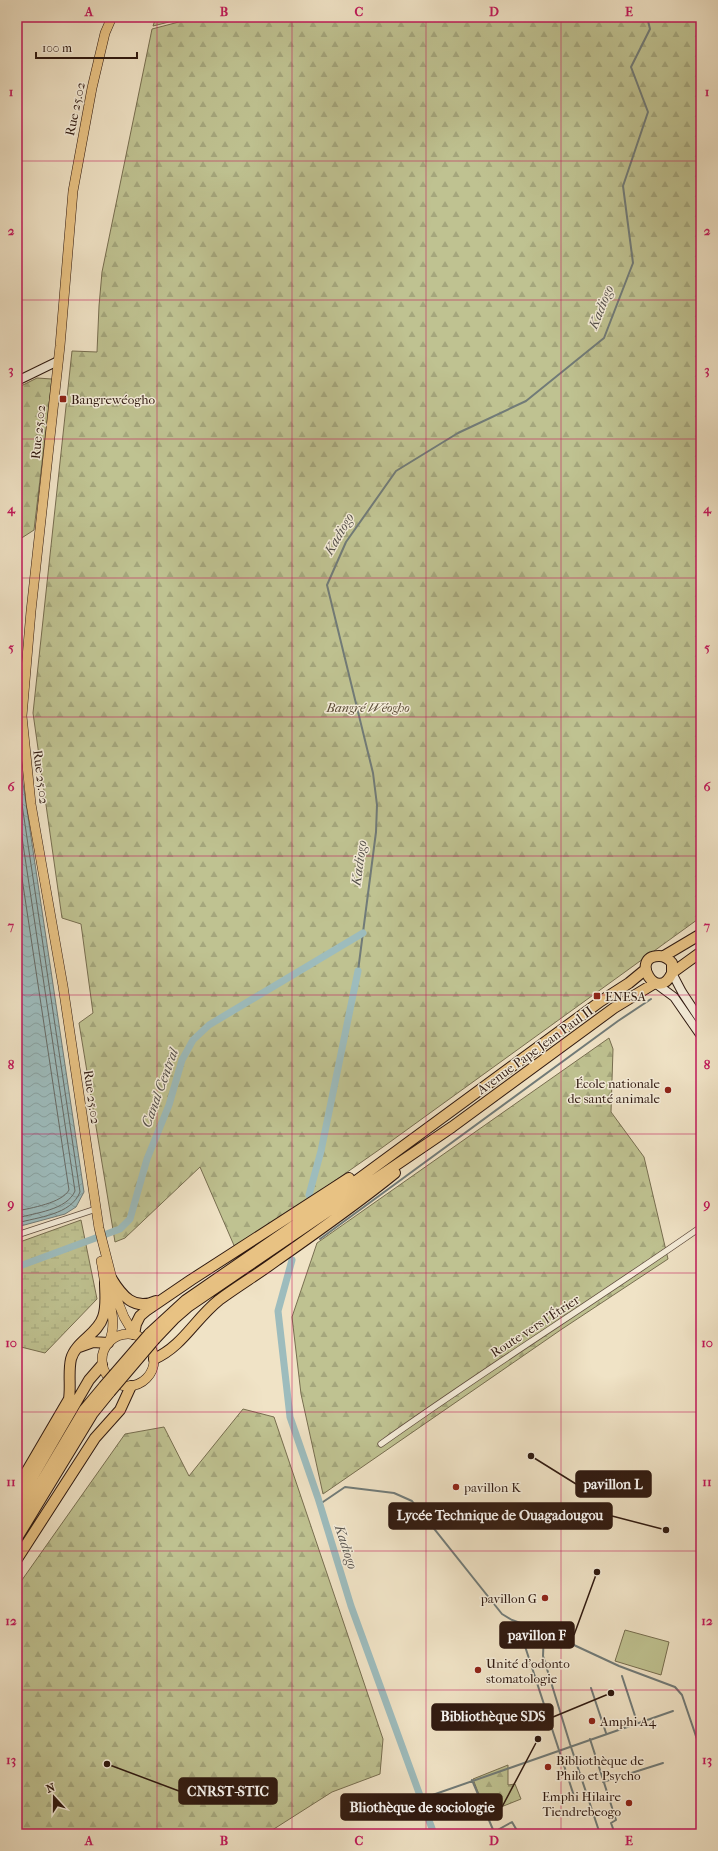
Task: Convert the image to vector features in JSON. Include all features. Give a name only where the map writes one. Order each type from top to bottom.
[{"type":"highway","name":"Avenue Pape Jean Paul II","points":[[446,1114],[601,1001],[629,983],[646,969],[646,965],[652,958],[656,956],[664,956],[701,934]]},
{"type":"highway","name":"Avenue Pape Jean Paul II","points":[[452,1127],[614,1008],[655,983],[668,980],[672,974],[701,952]]},
{"type":"highway","points":[[664,956],[672,963],[672,974]]},
{"type":"highway","points":[[646,969],[648,977],[655,983]]},
{"type":"highway","points":[[134,1334],[136,1324],[140,1316],[170,1294],[446,1114]]},
{"type":"highway","points":[[17,1523],[84,1410],[107,1389],[152,1336],[186,1300],[315,1210],[446,1114]]},
{"type":"highway","points":[[152,1336],[189,1306],[452,1127]]},
{"type":"highway","points":[[154,1359],[166,1354],[177,1346],[202,1316],[219,1300],[316,1233],[392,1176],[452,1127]]},
{"type":"highway","points":[[108,1280],[128,1300],[139,1304],[148,1304],[170,1294]]},
{"type":"highway","points":[[17,1488],[69,1399],[71,1358],[77,1347],[98,1327],[103,1318],[108,1280]]},
{"type":"highway","points":[[77,1347],[93,1342],[108,1343]]},
{"type":"highway","points":[[17,1504],[89,1380],[102,1365]]},
{"type":"highway","points":[[17,1559],[95,1438],[120,1410],[131,1386]]},
{"type":"highway","points":[[17,1538],[107,1389]]},
{"type":"main road","name":"Rue 25.02","points":[[108,1343],[113,1332],[113,1315],[64,993],[31,804],[20,703],[58,361],[74,186],[87,111],[107,22],[112,17]]},
{"type":"main road","name":"Rue 25.02","points":[[108,1280],[124,1317],[134,1334]]},
{"type":"main road","points":[[125,1334],[134,1334],[146,1341],[150,1346],[154,1359],[154,1367],[145,1380],[131,1386],[123,1386],[110,1379],[102,1365],[102,1357],[108,1343],[117,1336],[125,1334]]},
{"type":"street","points":[[17,381],[58,361]]},
{"type":"street","points":[[672,974],[701,1022]]},
{"type":"street","points":[[655,983],[674,997],[701,1036]]},
{"type":"street","points":[[17,1234],[96,1209]]},
{"type":"street","name":"Route vers l'Étrier","points":[[381,1444],[515,1351],[616,1286],[701,1227]]},
{"type":"green space","points":[[156,17],[189,17],[153,26]]},
{"type":"green space","name":"Bangré Wéogho","points":[[198,17],[701,17],[701,917],[383,1147],[236,1250],[200,1167],[125,1238],[115,1242],[79,1023],[93,1013],[81,924],[62,918],[33,713],[72,351],[97,352],[102,272],[152,29]]},
{"type":"green space","points":[[37,378],[52,379],[34,530],[17,541],[17,388]]},
{"type":"green space","points":[[609,1038],[613,1049],[611,1112],[644,1157],[668,1259],[562,1329],[323,1494],[301,1394],[292,1317],[317,1243]]},
{"type":"green space","points":[[81,1220],[97,1299],[45,1353],[17,1346],[17,1243]]},
{"type":"green space","points":[[243,1409],[274,1417],[383,1739],[380,1774],[332,1792],[266,1834],[17,1834],[17,1587],[125,1434],[164,1427],[189,1476]]},
{"type":"green space","points":[[625,1630],[669,1642],[661,1675],[615,1661]]},
{"type":"green space","points":[[508,1765],[508,1785],[515,1784],[521,1799],[486,1813],[473,1779]]},
{"type":"water","points":[[17,743],[84,1192],[76,1207],[65,1214],[17,1227]]},
{"type":"waterway","name":"Kadiogo","points":[[358,971],[376,832],[377,805],[373,773],[327,585],[346,542],[396,471],[458,433],[526,401],[604,338],[633,263],[623,186],[648,112],[631,67],[650,29],[647,17]]},
{"type":"waterway","name":"Canal Central","points":[[17,1267],[120,1229],[130,1219],[147,1159],[169,1105],[182,1060],[193,1040],[209,1025],[363,933]]},
{"type":"waterway","name":"Kadiogo","points":[[309,1195],[321,1151],[358,971]]},
{"type":"waterway","points":[[320,1239],[618,1021],[651,999]]},
{"type":"waterway","name":"Kadiogo","points":[[292,1260],[278,1311],[290,1417],[318,1498],[351,1606],[434,1834]]},
{"type":"waterway","points":[[48,1519],[100,1439]]},
{"type":"waterway","points":[[320,1504],[345,1487],[394,1493],[412,1501],[502,1614],[512,1620],[548,1633],[619,1666],[675,1687],[682,1695],[701,1751]]},
{"type":"waterway","points":[[520,1631],[574,1796]]},
{"type":"waterway","points":[[544,1631],[543,1656],[600,1834]]},
{"type":"waterway","points":[[622,1676],[637,1722]]},
{"type":"waterway","points":[[591,1688],[606,1733]]},
{"type":"waterway","points":[[421,1799],[673,1711]]},
{"type":"waterway","points":[[590,1739],[616,1820],[611,1823],[615,1834]]},
{"type":"waterway","points":[[603,1782],[663,1763]]},
{"type":"waterway","points":[[472,1780],[494,1832],[512,1822],[519,1834]]},
{"type":"place","name":"Bangrewéogho","points":[[63,399]]},
{"type":"place","name":"ENESA","points":[[597,996]]},
{"type":"place","name":"École nationale de santé animale","points":[[668,1090]]},
{"type":"place","name":"pavillon L","points":[[531,1456]]},
{"type":"place","name":"pavillon K","points":[[456,1487]]},
{"type":"place","name":"Lycée Technique de Ouagadougou","points":[[666,1530]]},
{"type":"place","name":"pavillon F","points":[[597,1572]]},
{"type":"place","name":"pavillon G","points":[[545,1598]]},
{"type":"place","name":"Unité d'odonto stomatologie","points":[[478,1670]]},
{"type":"place","name":"Bibliothèque SDS","points":[[611,1693]]},
{"type":"place","name":"Amphi A4","points":[[592,1721]]},
{"type":"place","name":"Bliothèque de sociologie","points":[[538,1739]]},
{"type":"place","name":"CNRST-STIC","points":[[107,1764]]},
{"type":"place","name":"Bibliothèque de Philo et Psycho","points":[[548,1767]]},
{"type":"place","name":"Emphi Hilaire Tiendrebeogo","points":[[629,1803]]}]
